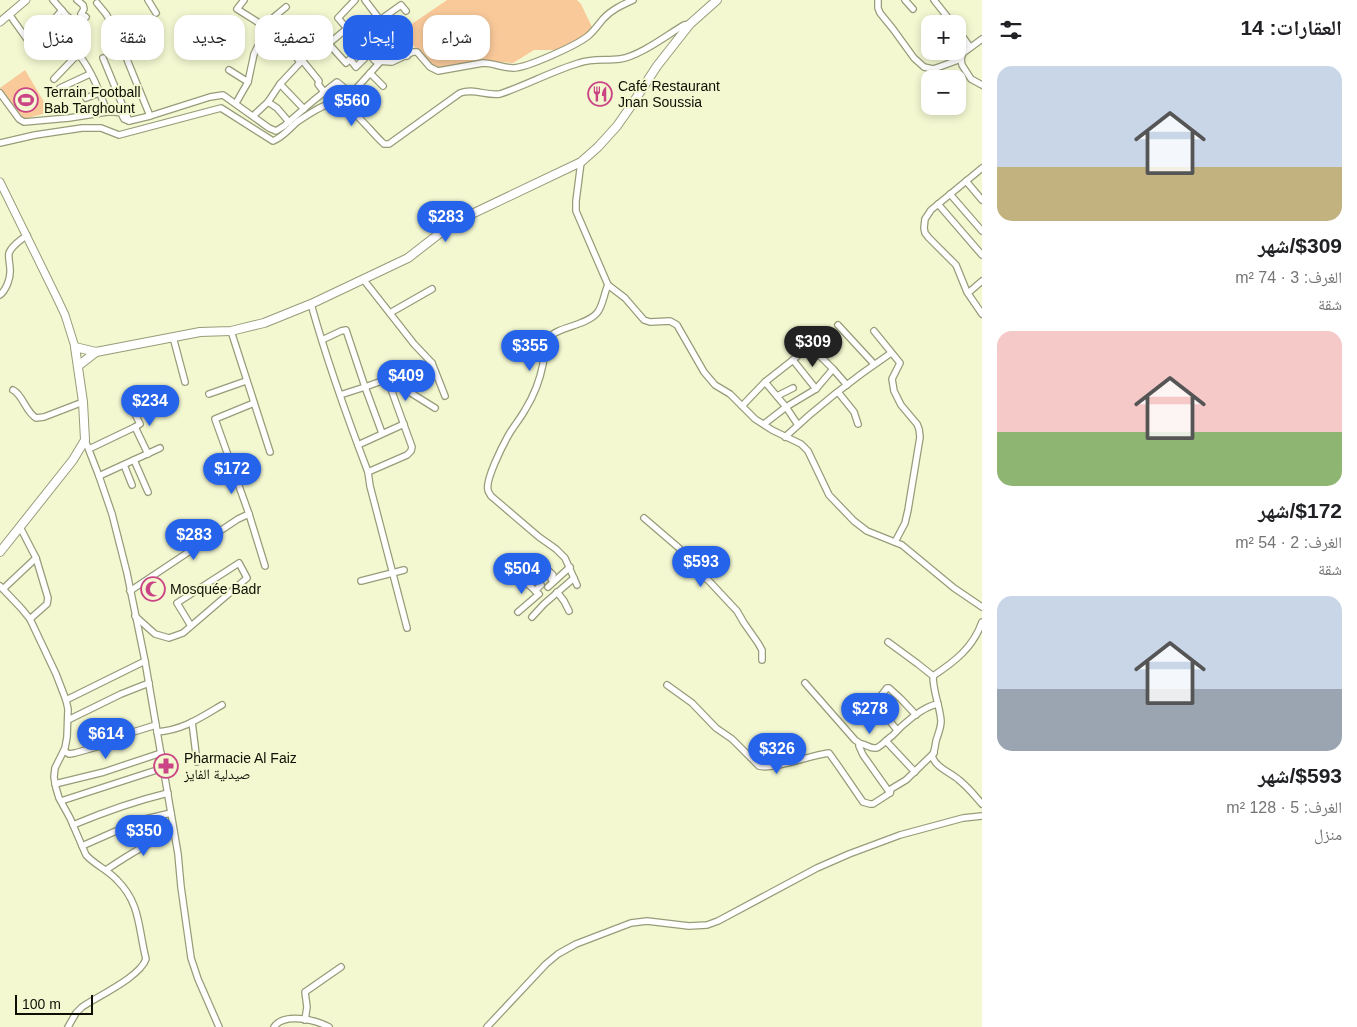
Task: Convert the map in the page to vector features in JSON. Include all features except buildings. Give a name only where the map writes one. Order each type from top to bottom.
[{"type":"main road","points":[[0,552],[73,460],[85,440],[83,402],[75,347],[96,352],[200,332],[231,332],[264,323],[311,304],[412,255],[453,223],[582,162],[617,126],[657,66],[690,24],[717,0]]},
{"type":"main road","points":[[78,366],[96,352]]},
{"type":"street","points":[[0,22],[26,0]]},
{"type":"street","points":[[53,0],[66,15]]},
{"type":"street","points":[[77,0],[83,5],[84,8],[81,14],[83,15]]},
{"type":"street","points":[[148,0],[156,13]]},
{"type":"street","points":[[244,0],[237,9],[255,20]]},
{"type":"street","points":[[343,24],[338,17],[355,0]]},
{"type":"street","points":[[395,0],[406,11]]},
{"type":"street","points":[[413,52],[417,52],[430,67],[438,71],[488,63],[511,68],[520,67],[556,53],[585,38],[594,31],[604,18],[623,4],[633,0]]},
{"type":"street","points":[[878,0],[880,13],[914,58],[924,67],[938,68],[959,60]]},
{"type":"street","points":[[905,0],[913,9]]},
{"type":"street","points":[[934,0],[946,15]]},
{"type":"street","points":[[368,1],[377,15]]},
{"type":"street","points":[[98,3],[120,38],[150,116]]},
{"type":"street","points":[[387,15],[400,6]]},
{"type":"street","points":[[276,15],[286,7]]},
{"type":"street","points":[[58,15],[62,10]]},
{"type":"street","points":[[9,14],[24,34]]},
{"type":"street","points":[[0,143],[35,135],[82,128],[101,128],[119,135],[220,108],[273,141],[281,138],[296,123],[307,116],[335,103],[346,107],[384,144],[389,144],[460,93],[475,90],[500,94],[588,60],[621,59],[643,50],[684,25],[690,24]]},
{"type":"street","points":[[333,39],[343,31]]},
{"type":"street","points":[[966,50],[982,39]]},
{"type":"street","points":[[966,41],[970,47]]},
{"type":"street","points":[[333,49],[343,60]]},
{"type":"street","points":[[236,104],[248,82],[255,52]]},
{"type":"street","points":[[54,79],[72,60]]},
{"type":"street","points":[[82,60],[99,93],[106,112]]},
{"type":"street","points":[[103,60],[129,121]]},
{"type":"street","points":[[351,60],[356,67],[362,60]]},
{"type":"street","points":[[374,60],[392,62],[397,60]]},
{"type":"street","points":[[962,60],[962,65],[971,79],[982,85]]},
{"type":"street","points":[[253,116],[268,102],[280,84],[301,61],[319,82],[318,84],[324,92]]},
{"type":"street","points":[[0,94],[19,119],[24,122],[106,112],[121,114],[124,120],[129,121],[216,95],[225,95],[274,131],[289,122],[338,82],[347,90],[353,92],[381,61]]},
{"type":"street","points":[[229,70],[248,82]]},
{"type":"street","points":[[370,73],[383,86]]},
{"type":"street","points":[[60,88],[90,74]]},
{"type":"street","points":[[280,84],[304,109]]},
{"type":"street","points":[[86,98],[99,93]]},
{"type":"street","points":[[268,102],[277,108],[289,122]]},
{"type":"street","points":[[582,162],[576,196],[576,211],[608,285],[625,298],[644,320],[650,322],[670,321],[677,325],[710,380],[721,390],[730,394],[755,419],[801,444],[808,451],[829,495],[854,521],[867,531],[895,542],[915,554],[954,588],[982,607]]},
{"type":"street","points":[[982,168],[926,215],[924,224],[924,231],[929,238],[956,265],[968,293],[982,314]]},
{"type":"street","points":[[966,181],[982,200]]},
{"type":"street","points":[[0,182],[65,315],[75,347]]},
{"type":"street","points":[[950,194],[982,231]]},
{"type":"street","points":[[938,204],[982,255]]},
{"type":"street","points":[[0,296],[5,291],[10,272],[9,254],[14,245],[27,235]]},
{"type":"street","points":[[363,279],[432,364],[445,396]]},
{"type":"street","points":[[968,293],[982,281]]},
{"type":"street","points":[[577,585],[565,558],[491,496],[487,485],[503,445],[532,397],[550,337],[595,315],[608,285]]},
{"type":"street","points":[[390,313],[432,289]]},
{"type":"street","points":[[311,304],[340,395],[368,472],[407,628]]},
{"type":"street","points":[[838,325],[874,364]]},
{"type":"street","points":[[322,340],[346,330],[382,433]]},
{"type":"street","points":[[874,331],[900,363],[892,379],[894,391],[918,426],[920,437],[905,523],[895,542]]},
{"type":"street","points":[[231,332],[270,452]]},
{"type":"street","points":[[173,336],[185,382]]},
{"type":"street","points":[[742,406],[765,382],[794,360],[809,345],[847,385]]},
{"type":"street","points":[[786,437],[838,392],[891,352]]},
{"type":"street","points":[[794,360],[816,389]]},
{"type":"street","points":[[340,395],[432,364]]},
{"type":"street","points":[[764,424],[786,407],[816,389],[833,369]]},
{"type":"street","points":[[387,378],[435,408]]},
{"type":"street","points":[[368,472],[407,455],[412,447],[387,378]]},
{"type":"street","points":[[209,394],[246,381]]},
{"type":"street","points":[[765,382],[798,425]]},
{"type":"street","points":[[777,396],[793,388]]},
{"type":"street","points":[[13,390],[17,392],[28,412],[36,418],[44,417],[83,402]]},
{"type":"street","points":[[838,392],[854,412],[858,424]]},
{"type":"street","points":[[254,403],[215,418],[249,514],[264,566]]},
{"type":"street","points":[[89,449],[140,424],[135,414],[149,407]]},
{"type":"street","points":[[358,445],[404,424]]},
{"type":"street","points":[[135,427],[148,454]]},
{"type":"street","points":[[85,440],[99,476],[118,538],[136,616],[178,854],[191,958],[219,1027]]},
{"type":"street","points":[[99,476],[160,448]]},
{"type":"street","points":[[134,460],[148,492]]},
{"type":"street","points":[[124,465],[132,485]]},
{"type":"street","points":[[130,591],[238,519],[249,514]]},
{"type":"street","points":[[644,518],[679,548],[687,563],[709,581],[737,611],[762,650],[762,660]]},
{"type":"street","points":[[20,527],[36,558],[48,601],[30,619]]},
{"type":"street","points":[[36,558],[2,588],[30,619],[66,700],[68,709],[67,737],[64,751],[55,768],[54,777],[57,793],[88,857],[106,870],[122,885],[130,896],[135,906],[146,960],[126,980],[82,1007],[68,1027]]},
{"type":"street","points":[[538,560],[553,575],[551,579],[553,581]]},
{"type":"street","points":[[136,616],[155,634],[170,638],[183,633],[247,578],[239,563],[177,604],[191,626]]},
{"type":"street","points":[[548,587],[570,567]]},
{"type":"street","points":[[361,581],[404,570]]},
{"type":"street","points":[[532,617],[574,578]]},
{"type":"street","points":[[518,612],[539,594],[522,579]]},
{"type":"street","points":[[535,591],[541,585]]},
{"type":"street","points":[[557,592],[564,601],[568,611]]},
{"type":"street","points":[[933,676],[946,668],[967,650],[982,622]]},
{"type":"street","points":[[888,642],[933,676],[934,692],[941,725],[935,752],[932,756],[935,763],[959,780],[982,804]]},
{"type":"street","points":[[66,700],[145,661]]},
{"type":"street","points":[[68,720],[121,694],[149,683]]},
{"type":"street","points":[[805,683],[855,740],[871,748],[876,748],[886,741],[928,706],[938,704]]},
{"type":"street","points":[[667,685],[692,704],[716,728],[732,739],[759,766],[776,765],[828,753],[840,766],[863,802],[872,804],[890,792],[891,789],[899,786],[935,752]]},
{"type":"street","points":[[897,730],[876,704],[887,688],[916,715]]},
{"type":"street","points":[[64,751],[69,754],[75,753],[100,746],[130,733],[157,729],[171,731],[192,722],[222,705]]},
{"type":"street","points":[[192,722],[197,762]]},
{"type":"street","points":[[886,741],[915,772]]},
{"type":"street","points":[[861,744],[859,746],[863,755],[890,792]]},
{"type":"street","points":[[55,784],[104,772],[161,753]]},
{"type":"street","points":[[61,801],[163,768]]},
{"type":"street","points":[[73,825],[120,806],[168,793]]},
{"type":"street","points":[[82,846],[141,820],[171,813]]},
{"type":"street","points":[[487,1027],[546,964],[558,954],[576,944],[631,923],[647,921],[689,926],[707,925],[848,854],[900,835],[963,818],[982,816]]},
{"type":"street","points":[[106,870],[143,846],[174,832]]},
{"type":"street","points":[[305,1020],[307,1007],[305,992],[341,967]]},
{"type":"street","points":[[274,1027],[282,1020],[305,1020],[329,1027]]},
{"type":"shaded area","points":[[447,0],[577,0],[581,4],[592,27],[590,29],[591,32],[560,50],[534,50],[513,63],[489,61],[434,68],[428,60],[490,60],[490,15],[425,15]]},
{"type":"shaded area","points":[[423,16],[423,54],[413,45],[413,23]]},
{"type":"shaded area","name":"Terrain Football Bab Targhount","points":[[25,70],[50,112],[24,119],[0,88]]},
{"type":"place","name":"Café Restaurant Jnan Soussia","points":[[600,94]]},
{"type":"place","name":"Terrain Football Bab Targhount","points":[[26,100]]},
{"type":"place","name":"Mosquée Badr","points":[[153,589]]},
{"type":"place","name":"Pharmacie Al Faiz صيدلية الفايز","points":[[166,766]]}]
